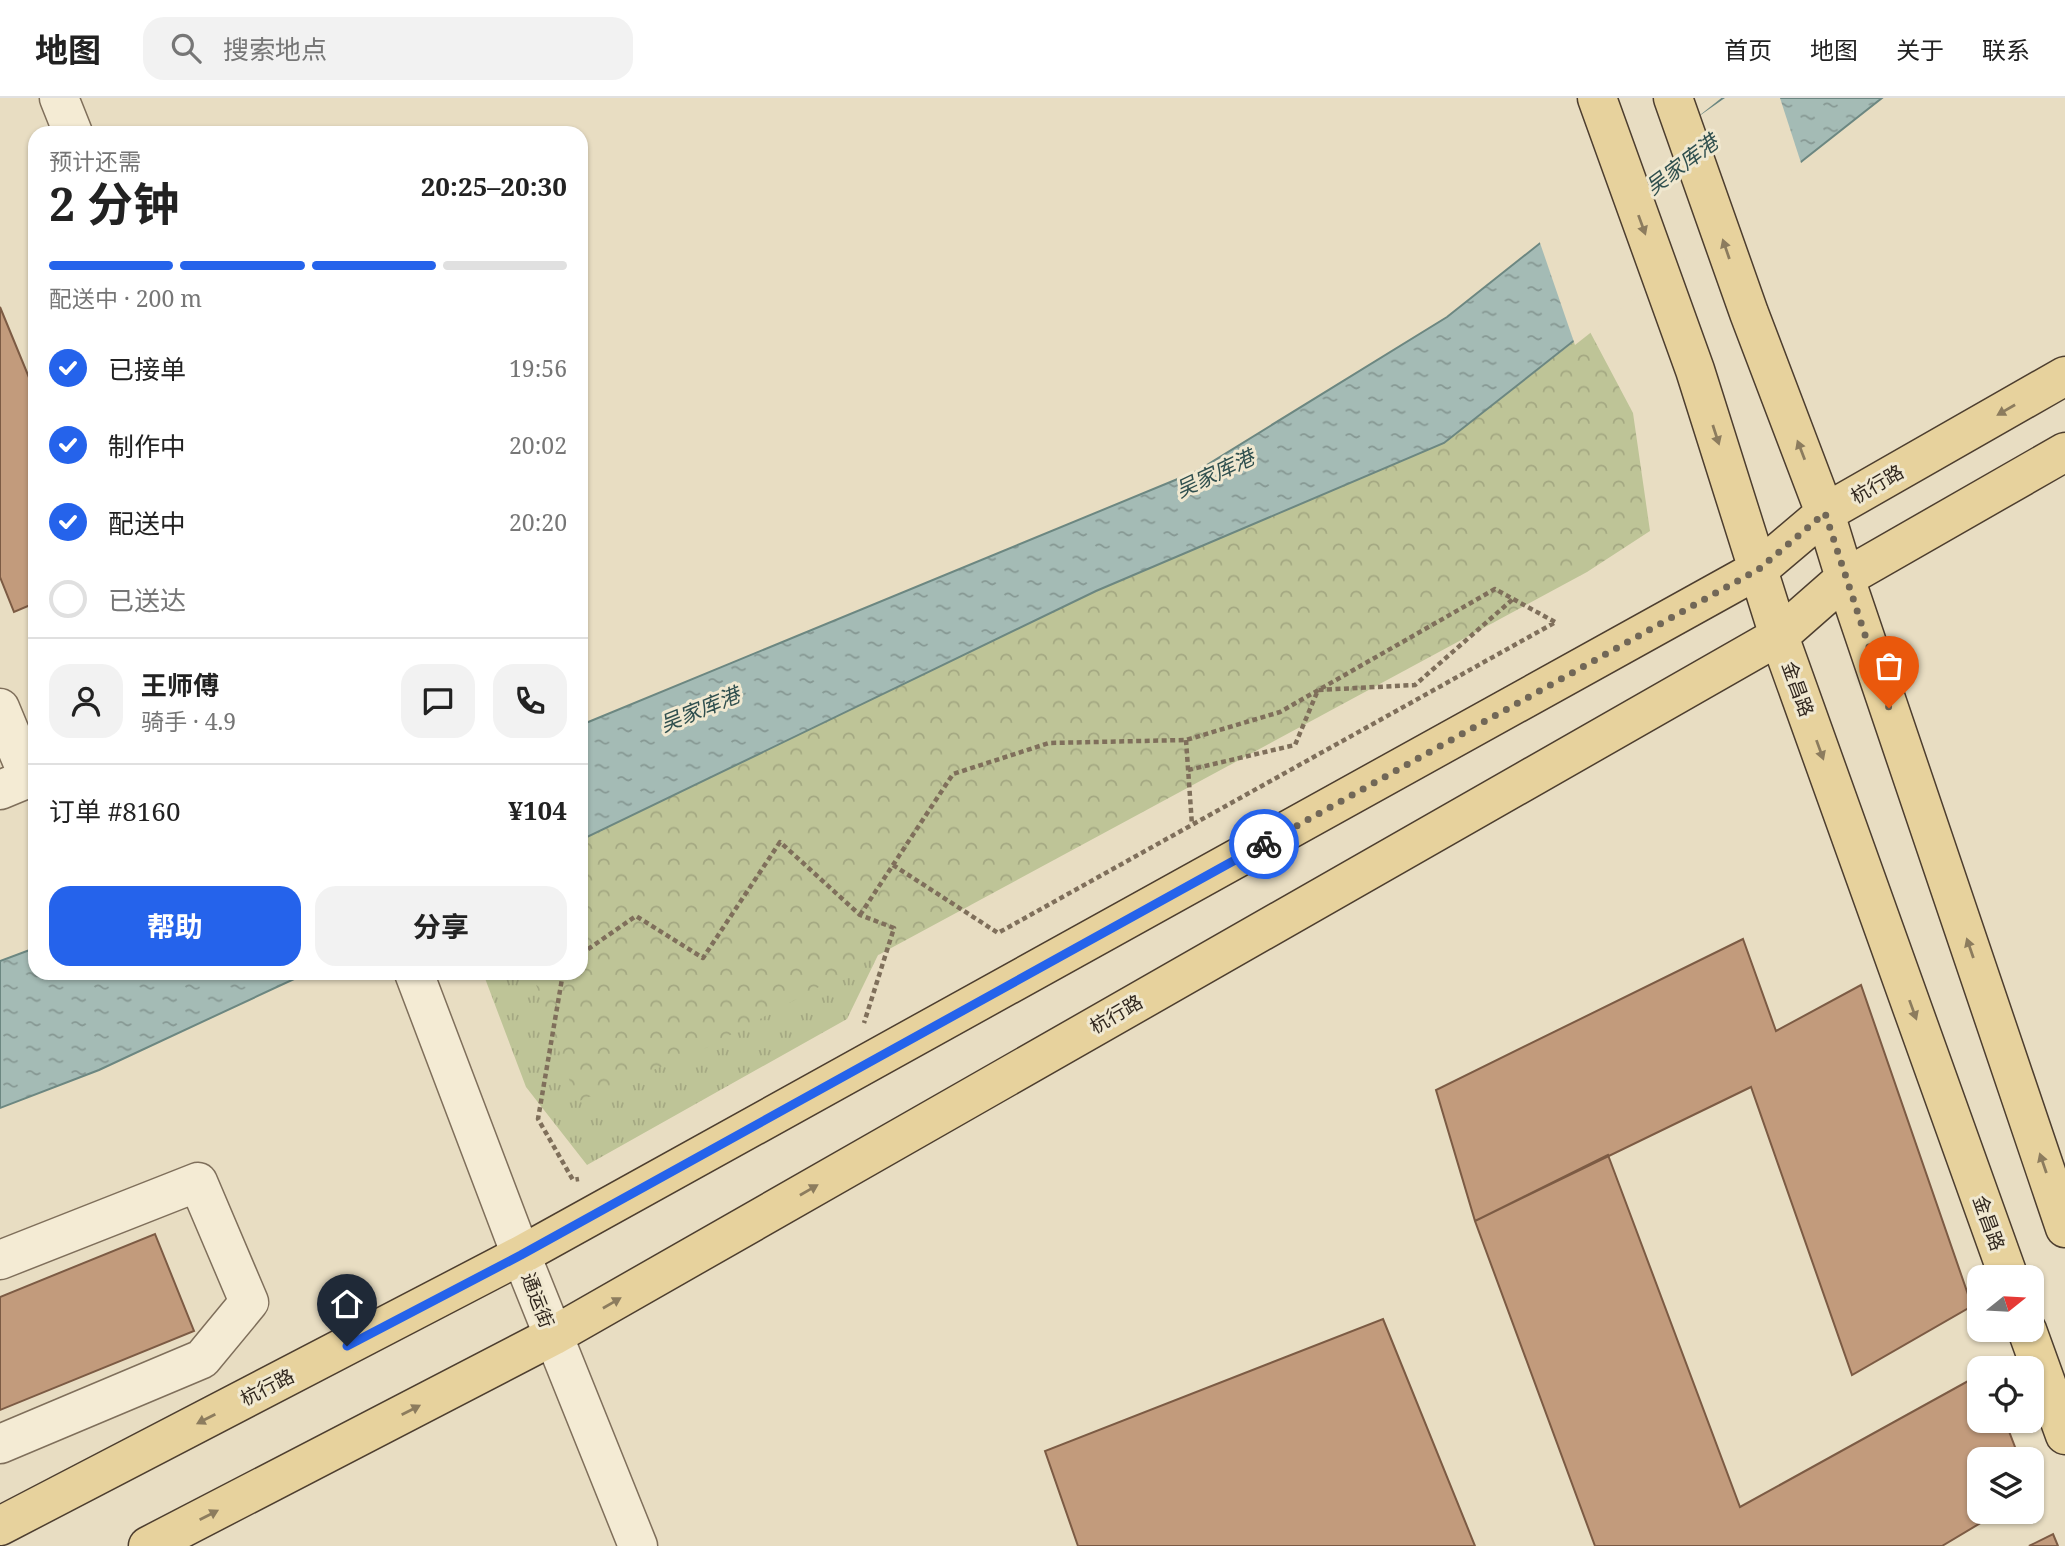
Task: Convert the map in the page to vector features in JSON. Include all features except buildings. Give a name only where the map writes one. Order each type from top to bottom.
[{"type":"main road","name":"金昌路","points":[[1597,98],[1695,370],[1779,636],[2003,1265]]},
{"type":"main road","points":[[1675,103],[1749,313],[1825,513],[2065,1228]]},
{"type":"main road","name":"杭行路","points":[[0,1526],[521,1255],[1759,569],[1825,513],[2065,376]]},
{"type":"main road","name":"杭行路","points":[[148,1546],[553,1336],[1779,636],[1845,578],[2065,452]]},
{"type":"main road","points":[[2031,1342],[2065,1435]]},
{"type":"street","points":[[59,98],[70,126]]},
{"type":"street","points":[[0,708],[28,776]]},
{"type":"street","points":[[0,790],[28,778]]},
{"type":"street","name":"通运街","points":[[417,980],[521,1255],[638,1546]]},
{"type":"street","points":[[0,1260],[198,1182],[249,1302],[202,1359],[0,1444]]},
{"type":"path","points":[[860,915],[893,864],[953,774],[1049,743],[1186,740],[1280,712],[1495,589],[1555,622],[998,933],[893,864]]},
{"type":"path","points":[[1318,690],[1415,685],[1513,599]]},
{"type":"path","points":[[1188,770],[1295,746],[1318,690]]},
{"type":"path","points":[[1186,740],[1192,825]]},
{"type":"path","points":[[588,949],[636,916],[704,958],[780,842],[860,915],[894,928],[863,1027]]},
{"type":"path","points":[[561,980],[538,1119],[573,1180],[585,1178]]},
{"type":"green space","points":[[1589,330],[1633,413],[1650,531],[1587,572],[708,1047],[577,1102],[534,980],[588,980],[588,837],[1096,591],[1444,443]]},
{"type":"green space","points":[[878,955],[847,1019],[587,1165],[526,1087],[486,980],[588,980],[588,973]]},
{"type":"water","name":"吴家库港","points":[[1723,98],[1882,98],[1444,443],[1096,591],[588,837],[588,722],[1197,471],[1447,317]]},
{"type":"water","points":[[28,951],[28,980],[292,980],[99,1070],[0,1108],[0,961]]},
{"type":"pier","points":[[1725,98],[1780,98],[1802,166],[1575,345],[1539,240],[1659,144]]},
{"type":"way so far","points":[[1264,844],[1759,569],[1825,513],[1889,708]]},
{"type":"route","points":[[347,1346],[521,1255],[1264,844]]}]
